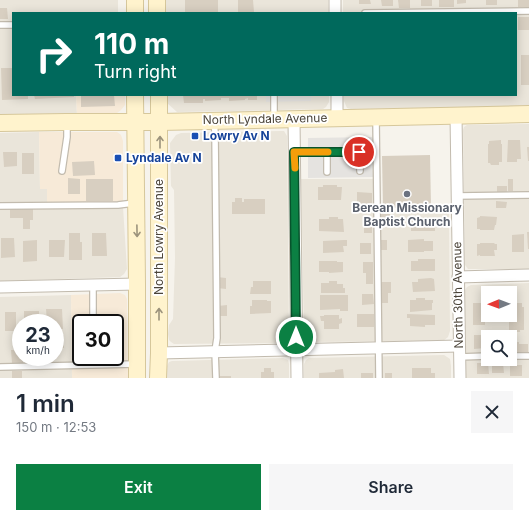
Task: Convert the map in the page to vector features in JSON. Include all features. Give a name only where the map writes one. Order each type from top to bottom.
[{"type":"main road","points":[[135,0],[135,12]]},
{"type":"main road","points":[[157,0],[157,12]]},
{"type":"main road","name":"North Lowry Avenue","points":[[135,96],[138,371]]},
{"type":"main road","name":"North Lowry Avenue","points":[[158,378],[159,96]]},
{"type":"main road","name":"North Lyndale Avenue","points":[[0,123],[160,122],[529,114]]},
{"type":"street","points":[[335,0],[335,12]]},
{"type":"street","points":[[337,96],[337,117]]},
{"type":"street","name":"North 30th Avenue","points":[[456,116],[460,378]]},
{"type":"street","points":[[294,119],[296,378]]},
{"type":"street","points":[[458,277],[529,275]]},
{"type":"street","points":[[0,287],[138,284]]},
{"type":"street","points":[[159,353],[378,348],[459,352]]},
{"type":"lane","points":[[446,12],[529,11]]},
{"type":"lane","points":[[0,26],[12,25]]},
{"type":"lane","points":[[274,96],[274,119]]},
{"type":"lane","points":[[376,117],[379,378]]},
{"type":"lane","points":[[214,120],[217,330],[215,351],[216,378]]},
{"type":"lane","points":[[62,171],[67,137],[66,122]]},
{"type":"lane","points":[[294,152],[359,152],[360,171]]},
{"type":"lane","points":[[327,152],[327,172]]},
{"type":"lane","points":[[457,196],[529,195]]},
{"type":"lane","points":[[0,206],[118,205],[136,203]]},
{"type":"lane","points":[[93,285],[93,314]]},
{"type":"lane","points":[[459,352],[481,355]]},
{"type":"lane","points":[[517,356],[529,356]]},
{"type":"lane","points":[[0,367],[138,371]]},
{"type":"shaded area","points":[[0,0],[118,0],[118,12],[12,12],[12,96],[76,96],[77,115],[0,117]]},
{"type":"shaded area","points":[[165,0],[328,0],[328,12],[166,12]]},
{"type":"shaded area","points":[[343,0],[529,0],[529,108],[347,108],[344,101],[344,96],[517,96],[517,12],[343,12]]},
{"type":"shaded area","points":[[76,96],[125,96],[125,105],[117,113],[77,115]]},
{"type":"shaded area","points":[[167,96],[329,96],[329,102],[323,109],[177,112],[167,103]]},
{"type":"shaded area","points":[[266,96],[311,96],[311,101],[266,102]]},
{"type":"shaded area","points":[[529,124],[529,269],[468,269],[465,265],[464,127],[467,125]]},
{"type":"shaded area","points":[[284,131],[287,136],[289,336],[283,343],[174,344],[169,340],[168,334],[169,325],[173,319],[175,258],[174,190],[171,186],[170,143],[176,135],[181,133]]},
{"type":"shaded area","points":[[39,132],[40,189],[47,189],[123,207],[127,269],[120,277],[0,281],[0,133]]},
{"type":"shaded area","points":[[39,132],[117,132],[121,135],[123,141],[123,207],[47,209],[47,189],[40,189]]},
{"type":"shaded area","points":[[372,137],[373,177],[308,178],[308,138]]},
{"type":"shaded area","points":[[301,179],[379,179],[380,211],[449,211],[450,331],[448,337],[443,341],[309,342],[305,340]]},
{"type":"shaded area","points":[[529,283],[529,378],[466,378],[465,290],[471,285]]},
{"type":"shaded area","points":[[120,293],[125,295],[127,299],[128,378],[72,378],[71,295]]},
{"type":"shaded area","points":[[71,295],[72,378],[0,378],[0,297]]},
{"type":"shaded area","points":[[444,355],[450,359],[451,378],[304,378],[304,364],[309,358]]},
{"type":"shaded area","points":[[283,358],[288,360],[289,378],[165,378],[166,368],[169,362],[172,361]]},
{"type":"building","points":[[185,0],[218,0],[218,12],[185,12]]},
{"type":"building","points":[[238,0],[253,0],[254,12],[238,12]]},
{"type":"building","points":[[359,0],[370,0],[371,4],[359,4]]},
{"type":"building","points":[[381,0],[393,0],[393,6],[382,6]]},
{"type":"building","points":[[398,0],[410,0],[410,8],[399,8]]},
{"type":"building","points":[[421,0],[432,0],[432,6],[421,6]]},
{"type":"building","points":[[439,0],[454,0],[454,7],[439,7]]},
{"type":"building","points":[[457,0],[466,0],[466,3],[457,4]]},
{"type":"building","points":[[486,0],[497,0],[497,5],[486,5]]},
{"type":"building","points":[[518,0],[529,0],[529,7],[518,7]]},
{"type":"building","points":[[0,8],[7,8],[8,19],[0,19]]},
{"type":"building","points":[[518,17],[529,17],[529,30],[518,30]]},
{"type":"building","points":[[521,55],[529,55],[529,85],[521,85]]},
{"type":"building","points":[[1,68],[12,68],[12,96],[28,96],[28,99],[2,100]]},
{"type":"building","points":[[34,96],[74,96],[74,97],[35,99]]},
{"type":"building","points":[[81,96],[114,96],[115,106],[81,107]]},
{"type":"building","points":[[183,96],[257,96],[257,100],[248,100],[248,98],[245,100],[229,101],[229,98],[221,98],[221,100],[205,101],[205,99],[203,99],[203,103],[184,103]]},
{"type":"building","points":[[501,140],[502,162],[499,162],[499,165],[491,165],[488,163],[489,141]]},
{"type":"building","points":[[508,140],[520,140],[521,159],[517,159],[517,162],[507,162]]},
{"type":"building","points":[[527,147],[529,147],[529,161],[528,161]]},
{"type":"building","points":[[3,152],[17,152],[17,166],[4,167]]},
{"type":"building","points":[[22,153],[34,153],[34,174],[22,174]]},
{"type":"building","name":"Berean Missionary Baptist Church","points":[[430,155],[431,207],[383,208],[382,156]]},
{"type":"building","points":[[94,161],[95,175],[73,176],[72,162]]},
{"type":"building","points":[[68,178],[80,179],[80,194],[68,194]]},
{"type":"building","points":[[86,179],[113,179],[113,201],[86,201]]},
{"type":"building","points":[[508,179],[513,179],[513,191],[508,191]]},
{"type":"building","points":[[323,185],[337,185],[337,187],[342,187],[341,200],[318,200],[318,187],[323,187]]},
{"type":"building","points":[[497,186],[507,186],[507,193],[497,194]]},
{"type":"building","points":[[357,192],[372,193],[372,204],[357,204]]},
{"type":"building","points":[[235,198],[242,198],[242,202],[244,202],[244,199],[265,199],[265,214],[232,214],[232,202],[235,202]]},
{"type":"building","points":[[496,201],[507,202],[506,208],[496,208]]},
{"type":"building","points":[[10,209],[33,209],[33,220],[30,220],[30,229],[23,229],[23,218],[10,218]]},
{"type":"building","points":[[379,214],[390,214],[391,225],[380,225]]},
{"type":"building","points":[[480,216],[497,217],[494,230],[477,229],[477,218]]},
{"type":"building","points":[[329,217],[338,217],[338,219],[343,219],[344,232],[319,231],[319,219],[329,219]]},
{"type":"building","points":[[435,217],[435,231],[411,231],[411,218]]},
{"type":"building","points":[[364,222],[371,222],[372,233],[364,233]]},
{"type":"building","points":[[527,232],[529,232],[529,249],[528,249]]},
{"type":"building","points":[[69,233],[80,233],[80,242],[82,242],[82,260],[69,260]]},
{"type":"building","points":[[92,233],[106,233],[107,256],[92,256]]},
{"type":"building","points":[[524,234],[524,252],[512,252],[512,235]]},
{"type":"building","points":[[1,238],[14,238],[15,257],[1,258]]},
{"type":"building","points":[[424,239],[424,241],[433,241],[433,251],[408,252],[408,240]]},
{"type":"building","points":[[37,240],[37,261],[23,262],[23,241]]},
{"type":"building","points":[[49,240],[65,240],[64,257],[49,257]]},
{"type":"building","points":[[347,240],[347,246],[343,246],[344,252],[323,253],[323,241]]},
{"type":"building","points":[[380,240],[387,240],[387,250],[380,250]]},
{"type":"building","points":[[360,243],[371,243],[371,254],[360,254]]},
{"type":"building","points":[[477,244],[497,244],[497,250],[494,250],[495,256],[477,256]]},
{"type":"building","points":[[418,259],[435,259],[435,271],[411,271],[411,261],[418,261]]},
{"type":"building","points":[[319,261],[343,262],[343,272],[319,272]]},
{"type":"building","points":[[363,262],[373,262],[373,273],[363,273]]},
{"type":"building","points":[[366,273],[373,273],[373,284],[366,284]]},
{"type":"building","points":[[217,277],[226,278],[226,289],[217,288]]},
{"type":"building","points":[[418,279],[434,279],[435,291],[413,292],[412,282],[418,282]]},
{"type":"building","points":[[253,281],[271,281],[271,294],[250,294],[251,287],[253,287]]},
{"type":"building","points":[[329,281],[337,281],[337,284],[343,284],[345,293],[321,293],[321,283],[329,283]]},
{"type":"building","points":[[381,282],[391,282],[391,293],[388,293],[388,303],[381,303]]},
{"type":"building","points":[[362,294],[373,294],[374,304],[362,305]]},
{"type":"building","points":[[320,295],[348,295],[348,311],[340,311],[340,309],[320,310]]},
{"type":"building","points":[[416,298],[433,300],[432,310],[410,312],[410,300],[416,300]]},
{"type":"building","points":[[252,300],[271,301],[271,313],[250,314]]},
{"type":"building","points":[[473,303],[481,303],[481,322],[485,322],[485,325],[473,325]]},
{"type":"building","points":[[517,303],[522,303],[522,307],[524,307],[524,330],[517,332],[517,330],[509,330],[509,322],[517,322]]},
{"type":"building","points":[[227,305],[227,316],[218,316],[218,306]]},
{"type":"building","points":[[46,309],[62,309],[62,314],[46,314]]},
{"type":"building","points":[[24,311],[39,311],[39,314],[24,314]]},
{"type":"building","points":[[5,312],[16,312],[16,314],[12,314],[12,331],[5,331]]},
{"type":"building","points":[[357,314],[374,314],[374,327],[357,327]]},
{"type":"building","points":[[407,314],[435,315],[435,325],[425,325],[425,327],[410,326],[410,318],[407,318]]},
{"type":"building","points":[[339,315],[339,319],[342,318],[342,323],[339,324],[339,329],[324,329],[324,321],[321,321],[320,316]]},
{"type":"building","points":[[474,335],[481,335],[481,348],[474,349]]},
{"type":"building","points":[[517,342],[519,342],[519,344],[528,344],[528,354],[517,354]]},
{"type":"building","points":[[477,363],[481,363],[481,366],[488,366],[489,374],[477,374]]},
{"type":"building","points":[[522,365],[522,376],[510,376],[510,366]]},
{"type":"building","points":[[492,366],[503,366],[504,373],[492,373]]},
{"type":"building","points":[[264,368],[271,368],[271,372],[274,372],[274,378],[261,378],[261,372],[264,372]]},
{"type":"building","points":[[412,368],[431,368],[431,373],[435,373],[435,378],[412,378]]},
{"type":"building","points":[[343,369],[344,378],[319,378],[319,373],[335,372],[335,370]]},
{"type":"building","points":[[12,371],[22,371],[22,378],[12,378]]},
{"type":"building","points":[[361,373],[373,373],[373,378],[361,378]]},
{"type":"building","points":[[385,373],[392,373],[392,378],[385,378]]},
{"type":"building","points":[[219,376],[231,376],[231,378],[220,378]]},
{"type":"slow traffic","points":[[295,168],[294,152],[328,152]]},
{"type":"place","name":"Lowry Av N","points":[[195,136]]},
{"type":"place","name":"Lyndale Av N","points":[[118,158]]},
{"type":"place","name":"Berean Missionary Baptist Church","points":[[407,194]]},
{"type":"route","points":[[296,337],[294,152],[359,152]]}]
